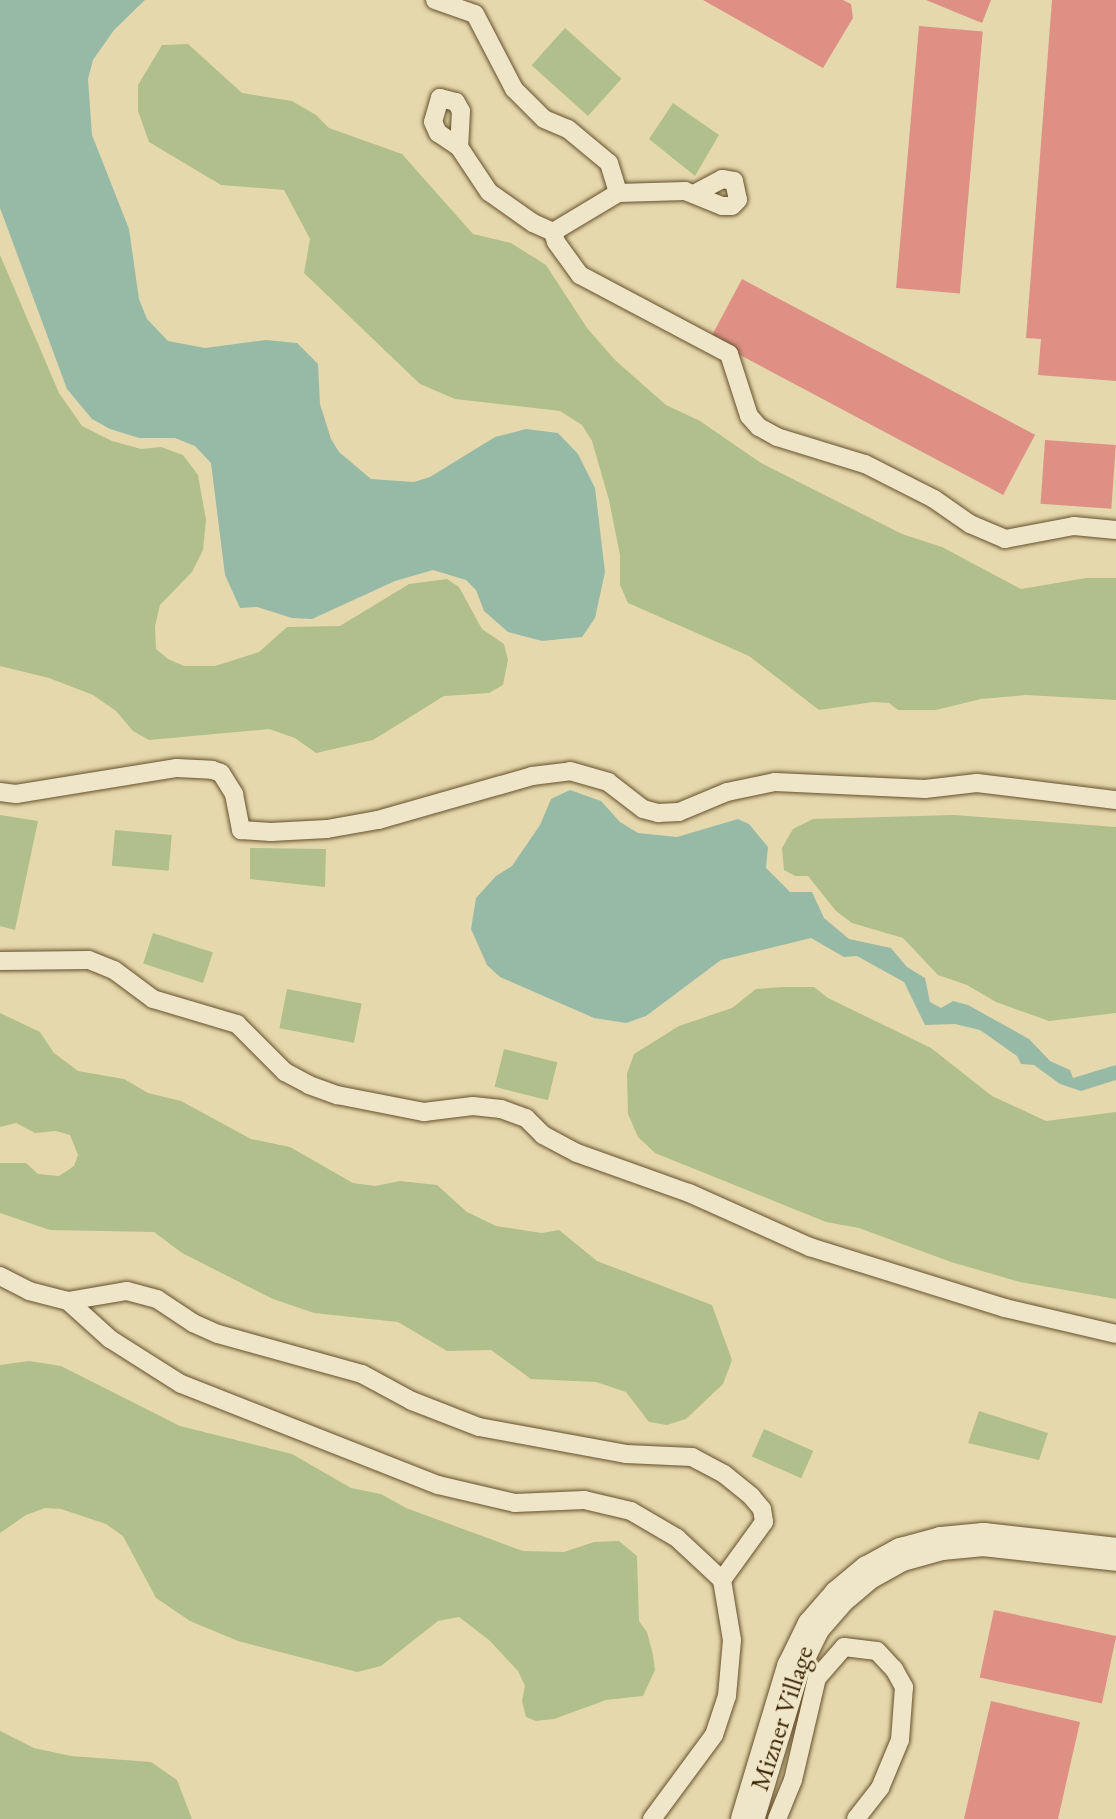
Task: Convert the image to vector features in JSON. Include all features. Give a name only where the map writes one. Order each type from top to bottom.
[{"type":"street","name":"Mizner Village","points":[[747,1819],[793,1667],[808,1636],[839,1596],[868,1572],[902,1554],[940,1543],[983,1539],[1116,1554]]},
{"type":"lane","points":[[435,0],[475,14],[514,89],[544,119],[568,129],[609,163],[618,193]]},
{"type":"lane","points":[[459,147],[489,192],[533,223],[553,232],[580,275],[729,354],[749,416],[759,427],[777,436],[865,464],[934,499],[970,524],[1005,538],[1074,526],[1116,530]]},
{"type":"lane","points":[[553,232],[618,193],[639,190],[694,194]]},
{"type":"lane","points":[[0,792],[16,794],[177,768],[212,770],[221,773],[234,794],[241,830],[271,832],[356,825],[532,776],[570,771],[608,782],[643,809],[658,813],[679,812],[734,789],[775,782],[925,789],[977,783],[1116,800]]},
{"type":"lane","points":[[0,961],[89,960],[114,970],[153,999],[237,1024],[261,1044],[285,1072],[309,1085],[337,1095],[424,1112],[473,1106],[501,1109],[526,1118],[543,1135],[577,1154],[689,1192],[810,1246],[1005,1308],[1116,1334]]},
{"type":"lane","points":[[0,1276],[29,1291],[68,1301],[127,1291],[158,1299],[193,1323],[218,1334],[362,1374],[412,1401],[479,1427],[626,1454],[692,1457],[724,1474],[762,1509],[764,1522],[722,1580]]},
{"type":"lane","points":[[68,1301],[110,1339],[181,1384],[438,1485],[515,1503],[584,1500],[631,1511],[677,1538],[722,1580],[732,1640],[727,1696],[714,1735],[652,1819]]},
{"type":"lane","points":[[777,1819],[793,1780],[817,1678],[844,1647],[877,1652],[894,1669],[904,1687],[900,1740],[879,1788],[856,1819]]},
{"type":"shaded area","points":[[0,0],[145,0],[114,30],[93,60],[88,79],[92,135],[129,229],[139,299],[147,319],[168,341],[205,348],[266,340],[297,343],[318,364],[320,404],[331,439],[339,452],[371,479],[414,482],[430,477],[495,437],[526,429],[558,433],[578,454],[595,488],[605,572],[595,618],[582,637],[542,641],[508,632],[484,611],[476,590],[466,580],[433,570],[395,581],[312,619],[292,618],[257,607],[240,608],[225,575],[211,463],[195,446],[175,438],[139,438],[110,429],[92,419],[67,389],[0,208]]},
{"type":"shaded area","points":[[565,28],[621,79],[588,116],[532,65]]},
{"type":"shaded area","points":[[188,44],[242,93],[292,101],[316,115],[329,128],[402,154],[473,234],[511,243],[546,265],[587,328],[615,360],[666,405],[700,421],[761,463],[902,534],[942,547],[1021,589],[1086,578],[1116,578],[1116,700],[1026,695],[981,699],[936,710],[898,710],[889,703],[873,702],[819,710],[749,656],[628,603],[620,585],[620,555],[609,500],[592,441],[582,425],[560,411],[455,399],[420,384],[304,273],[310,239],[284,190],[221,185],[149,142],[138,111],[138,85],[162,45]]},
{"type":"shaded area","points":[[673,103],[719,135],[695,176],[649,139]]},
{"type":"shaded area","points":[[0,255],[59,393],[82,426],[112,441],[141,449],[161,447],[183,455],[198,475],[206,520],[203,550],[192,572],[160,605],[155,626],[156,649],[168,659],[184,666],[215,666],[259,652],[287,627],[340,626],[409,584],[447,579],[459,587],[482,629],[504,644],[508,660],[503,685],[489,693],[444,696],[373,740],[316,753],[295,738],[269,729],[149,740],[133,731],[116,711],[93,695],[49,678],[0,666]]},
{"type":"shaded area","points":[[570,790],[601,801],[620,822],[638,833],[677,837],[738,819],[749,824],[768,847],[766,868],[790,892],[812,892],[824,918],[849,939],[891,948],[907,967],[925,978],[930,1002],[941,1008],[953,1001],[968,1005],[1029,1039],[1050,1061],[1070,1070],[1073,1078],[1116,1065],[1116,1080],[1081,1091],[1060,1084],[1034,1065],[1021,1064],[1017,1056],[980,1030],[955,1024],[925,1025],[904,982],[857,956],[844,957],[811,938],[721,960],[646,1016],[626,1023],[594,1018],[500,977],[487,965],[471,929],[476,898],[496,876],[512,866],[540,825],[551,799]]},
{"type":"shaded area","points":[[0,815],[38,821],[15,930],[0,926]]},
{"type":"shaded area","points":[[954,815],[1116,827],[1116,1013],[1049,1021],[996,1002],[967,985],[938,975],[903,938],[852,923],[836,911],[808,876],[795,876],[784,870],[782,848],[793,829],[813,819]]},
{"type":"shaded area","points":[[115,830],[172,835],[169,871],[112,866]]},
{"type":"shaded area","points":[[250,848],[326,849],[325,887],[250,879]]},
{"type":"shaded area","points":[[153,933],[213,952],[203,983],[143,963]]},
{"type":"shaded area","points":[[814,987],[828,998],[931,1048],[992,1096],[1046,1121],[1116,1112],[1116,1299],[1020,1282],[951,1262],[859,1228],[826,1222],[655,1153],[638,1137],[628,1114],[627,1074],[634,1054],[679,1026],[732,1008],[756,989]]},
{"type":"shaded area","points":[[287,989],[362,1004],[354,1043],[279,1028]]},
{"type":"shaded area","points":[[0,1013],[40,1032],[54,1053],[78,1071],[124,1079],[148,1093],[181,1101],[251,1139],[290,1147],[353,1183],[375,1186],[400,1181],[437,1185],[467,1212],[496,1226],[542,1233],[559,1230],[597,1261],[712,1305],[732,1360],[723,1384],[686,1419],[667,1425],[649,1422],[626,1392],[596,1382],[531,1379],[491,1350],[447,1351],[398,1322],[314,1313],[273,1299],[182,1253],[154,1232],[50,1230],[0,1213],[0,1163],[26,1163],[38,1174],[59,1176],[74,1166],[78,1155],[70,1135],[56,1131],[35,1133],[16,1123],[0,1127]]},
{"type":"shaded area","points":[[504,1049],[557,1062],[548,1100],[495,1087]]},
{"type":"shaded area","points":[[29,1361],[61,1366],[180,1426],[292,1454],[351,1488],[381,1494],[406,1508],[523,1551],[564,1552],[594,1542],[619,1541],[637,1556],[639,1621],[647,1632],[653,1655],[655,1670],[643,1696],[606,1700],[554,1719],[536,1721],[526,1717],[522,1701],[525,1686],[518,1671],[489,1640],[459,1617],[438,1621],[381,1666],[357,1672],[238,1641],[190,1621],[156,1598],[123,1536],[106,1524],[61,1509],[45,1508],[26,1515],[0,1533],[0,1365]]},
{"type":"shaded area","points":[[979,1411],[1048,1433],[1039,1460],[968,1443]]},
{"type":"shaded area","points":[[764,1429],[813,1451],[801,1478],[752,1456]]},
{"type":"shaded area","points":[[0,1731],[34,1748],[71,1756],[151,1762],[177,1780],[192,1819],[0,1819]]},
{"type":"building","points":[[703,0],[843,0],[851,4],[853,18],[823,68]]},
{"type":"building","points":[[926,0],[991,0],[982,23]]},
{"type":"building","points":[[1052,0],[1116,0],[1116,381],[1038,375],[1041,339],[1026,338]]},
{"type":"building","points":[[919,26],[983,32],[960,294],[896,288]]},
{"type":"building","points":[[742,279],[1035,435],[1003,495],[710,339]]},
{"type":"building","points":[[1045,440],[1116,445],[1111,509],[1041,504]]},
{"type":"building","points":[[994,1610],[1116,1636],[1102,1703],[980,1677]]},
{"type":"building","points":[[991,1701],[1080,1722],[1058,1819],[964,1819]]}]
